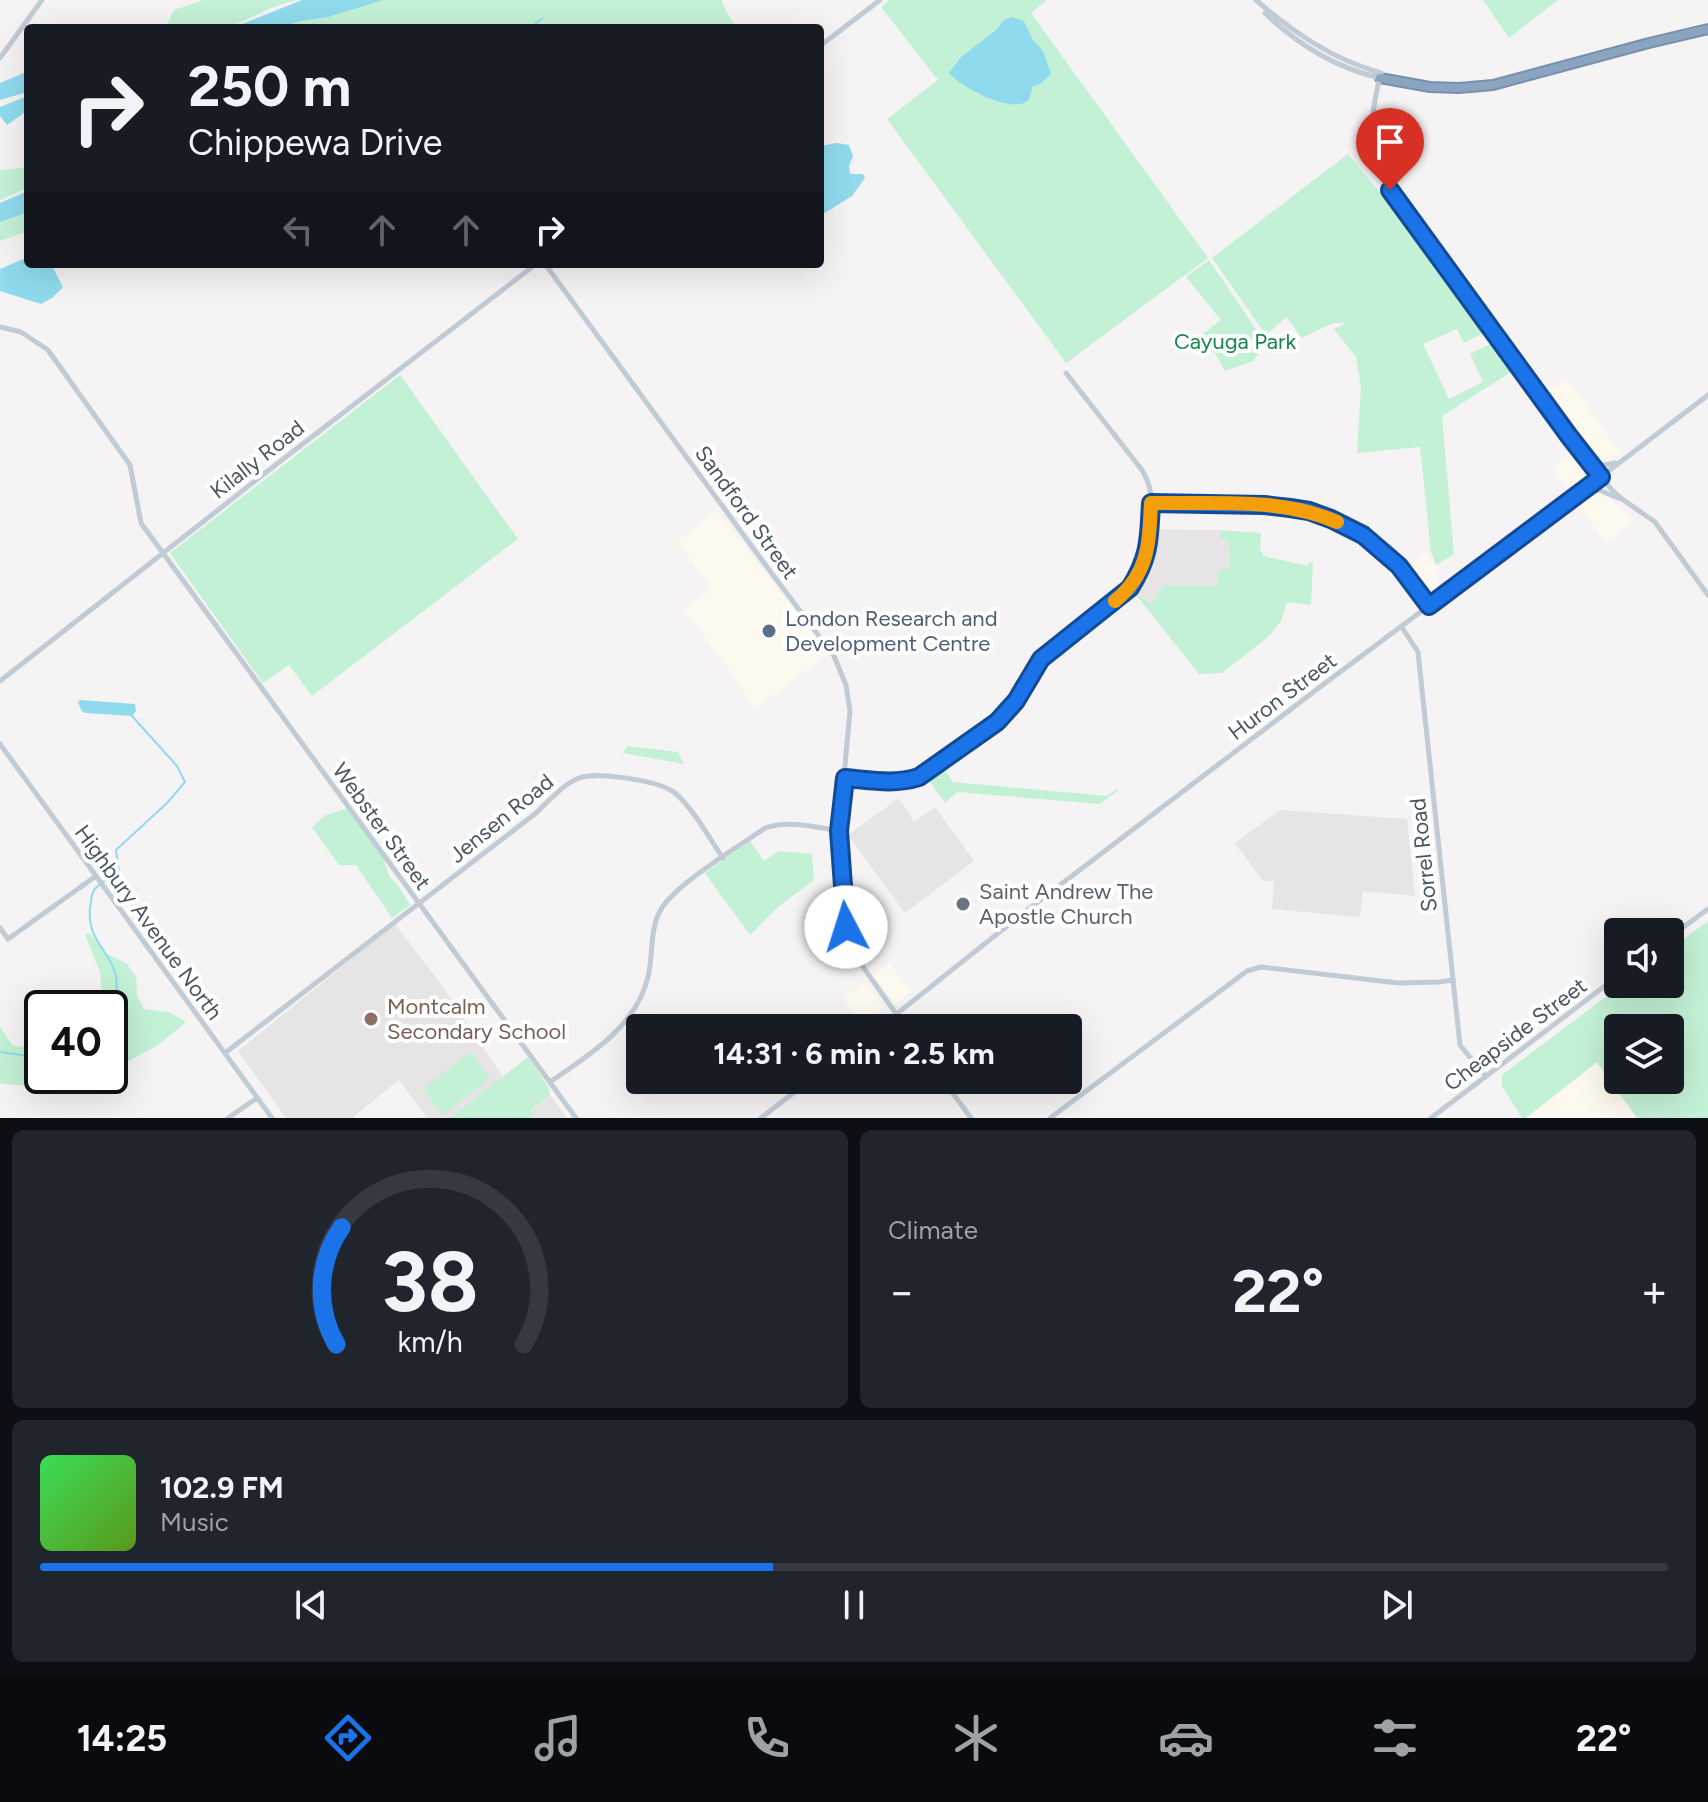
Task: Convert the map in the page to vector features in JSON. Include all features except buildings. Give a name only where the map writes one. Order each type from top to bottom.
[{"type":"highway","points":[[1381,76],[1446,83],[1527,76],[1708,29]]},
{"type":"street","points":[[25,24],[42,0]]},
{"type":"street","points":[[824,43],[880,0]]},
{"type":"street","points":[[1255,0],[1278,20],[1320,48],[1381,76],[1372,110],[1372,135],[1374,154],[1385,180],[1565,431],[1622,499],[1655,522],[1708,595]]},
{"type":"street","points":[[0,58],[24,25]]},
{"type":"street","name":"Kilally Road","points":[[0,681],[531,268]]},
{"type":"street","name":"Sandford Street","points":[[548,268],[834,656],[846,685],[850,711],[839,831],[846,927],[859,961],[895,1014]]},
{"type":"street","name":"Webster Street","points":[[0,327],[34,339],[57,362],[130,465],[141,523],[576,1118]]},
{"type":"street","points":[[845,778],[889,782],[919,777],[997,722],[1016,701],[1041,659],[1130,588],[1139,573],[1149,542],[1150,485],[1142,470],[1066,373]]},
{"type":"street","name":"Huron Street","points":[[897,1014],[1022,914],[1708,395]]},
{"type":"street","points":[[1590,461],[1599,466],[1619,462]]},
{"type":"street","points":[[1577,495],[1599,490],[1622,499]]},
{"type":"street","points":[[1151,503],[1290,508],[1331,519],[1363,535],[1399,566],[1429,606]]},
{"type":"street","name":"Sorrel Road","points":[[1401,626],[1418,652],[1460,1045],[1485,1076]]},
{"type":"street","name":"Highbury Avenue North","points":[[0,744],[272,1118]]},
{"type":"street","name":"Jensen Road","points":[[225,1053],[579,778],[606,776],[666,787],[684,802],[723,858]]},
{"type":"street","points":[[550,1082],[606,1042],[621,1027],[648,981],[660,910],[688,882],[775,824],[839,831]]},
{"type":"street","points":[[0,928],[8,939],[96,876]]},
{"type":"street","points":[[1684,927],[1708,909]]},
{"type":"street","points":[[1050,1118],[1247,971],[1261,967],[1287,969],[1398,983],[1453,980]]},
{"type":"street","name":"Cheapside Street","points":[[1431,1118],[1604,987]]},
{"type":"street","points":[[761,1118],[792,1094]]},
{"type":"street","points":[[953,1094],[971,1118]]},
{"type":"street","points":[[228,1118],[257,1098]]},
{"type":"shaded area","points":[[1567,378],[1620,452],[1607,461],[1598,460],[1546,392]]},
{"type":"shaded area","points":[[1572,451],[1590,476],[1570,491],[1552,467]]},
{"type":"shaded area","points":[[1597,491],[1635,520],[1606,542],[1576,503]]},
{"type":"shaded area","points":[[716,510],[829,653],[756,708],[684,609],[712,588],[677,542]]},
{"type":"shaded area","points":[[1156,529],[1219,530],[1220,539],[1228,540],[1230,569],[1217,587],[1164,585],[1151,605],[1133,591],[1152,555]]},
{"type":"shaded area","points":[[1426,552],[1436,567],[1439,587],[1427,596],[1406,567]]},
{"type":"shaded area","points":[[899,798],[914,822],[935,807],[974,861],[905,913],[848,835]]},
{"type":"shaded area","points":[[1280,810],[1407,819],[1415,896],[1363,891],[1360,917],[1272,909],[1274,881],[1263,881],[1235,843]]},
{"type":"shaded area","name":"Montcalm Secondary School","points":[[395,924],[443,987],[503,1077],[450,1118],[427,1118],[399,1080],[352,1118],[286,1118],[238,1051]]},
{"type":"shaded area","points":[[890,963],[911,991],[896,1005],[873,976]]},
{"type":"shaded area","points":[[865,982],[884,1008],[877,1014],[854,1014],[843,999]]},
{"type":"shaded area","points":[[1597,1062],[1604,1072],[1604,1094],[1620,1094],[1637,1118],[1526,1118]]},
{"type":"shaded area","points":[[550,1095],[567,1118],[534,1118],[530,1112]]},
{"type":"green space","points":[[203,0],[296,0],[236,24],[167,24],[174,10]]},
{"type":"green space","points":[[377,0],[722,0],[734,24],[285,24]]},
{"type":"green space","points":[[889,0],[1047,0],[1031,13],[1208,258],[1066,363],[887,119],[938,80],[881,7]]},
{"type":"green space","points":[[1483,0],[1558,0],[1509,38]]},
{"type":"green space","points":[[1348,154],[1434,263],[1441,265],[1487,331],[1464,343],[1457,329],[1423,344],[1449,399],[1483,382],[1470,354],[1492,343],[1497,343],[1513,367],[1511,372],[1442,416],[1454,554],[1436,565],[1431,552],[1420,447],[1357,453],[1361,387],[1356,357],[1334,329],[1346,323],[1333,323],[1302,338],[1286,317],[1266,335],[1212,258]]},
{"type":"green space","points":[[24,167],[24,190],[0,200],[0,170]]},
{"type":"green space","points":[[24,212],[24,232],[0,241],[0,221]]},
{"type":"green space","name":"Cayuga Park","points":[[1209,260],[1264,341],[1254,361],[1225,371],[1200,336],[1221,320],[1186,277]]},
{"type":"green space","points":[[400,375],[518,539],[312,696],[289,665],[263,683],[170,553]]},
{"type":"green space","points":[[1219,530],[1261,533],[1260,551],[1263,556],[1308,566],[1309,562],[1313,563],[1311,605],[1287,602],[1281,621],[1268,637],[1222,673],[1199,674],[1133,591],[1151,605],[1164,585],[1217,586],[1218,571],[1230,569],[1228,540],[1220,539]]},
{"type":"green space","points":[[627,746],[678,752],[684,764],[623,753]]},
{"type":"green space","points":[[941,765],[953,782],[1107,796],[1118,788],[1100,804],[957,792],[945,803],[927,778]]},
{"type":"green space","points":[[348,808],[381,850],[389,876],[410,905],[392,918],[356,865],[339,865],[312,827],[326,815]]},
{"type":"green space","points":[[750,841],[764,861],[779,851],[812,854],[814,880],[779,906],[750,935],[705,873]]},
{"type":"green space","points":[[1708,921],[1708,1118],[1637,1118],[1620,1094],[1684,1094],[1684,1014],[1604,1014],[1604,1072],[1597,1062],[1526,1118],[1522,1118],[1502,1086],[1502,1075],[1604,998],[1684,998],[1684,939]]},
{"type":"green space","points":[[89,933],[107,954],[126,963],[136,976],[137,996],[144,1009],[169,1012],[186,1022],[157,1046],[128,1061],[128,990],[102,990],[100,972],[85,935]]},
{"type":"green space","points":[[0,1027],[13,1046],[24,1047],[24,1085],[0,1084]]},
{"type":"green space","points":[[470,1052],[490,1078],[443,1115],[423,1089]]},
{"type":"green space","points":[[528,1057],[549,1088],[550,1095],[530,1111],[534,1118],[450,1118]]},
{"type":"water","points":[[302,0],[383,0],[328,17],[290,24],[242,24]]},
{"type":"water","points":[[1012,17],[1025,23],[1033,40],[1043,51],[1051,74],[1033,86],[1029,99],[1022,104],[988,98],[949,73],[961,57],[1004,20]]},
{"type":"water","points":[[24,73],[24,93],[0,100],[0,83]]},
{"type":"water","points":[[24,98],[24,113],[7,125],[0,116],[0,107]]},
{"type":"water","points":[[824,145],[849,145],[853,156],[850,174],[863,174],[865,178],[852,196],[824,214]]},
{"type":"water","points":[[24,193],[24,213],[0,222],[0,203]]},
{"type":"water","points":[[24,259],[24,268],[53,268],[63,287],[41,304],[0,291],[0,269]]},
{"type":"water","points":[[80,700],[135,704],[136,711],[132,716],[87,713],[82,712]]},
{"type":"waterway","points":[[535,24],[542,19]]},
{"type":"waterway","points":[[117,990],[113,967],[92,929],[92,894],[99,885],[119,872],[116,850],[185,782],[177,766],[132,716]]},
{"type":"waterway","points":[[0,1052],[24,1055]]},
{"type":"slow traffic","points":[[1115,601],[1130,588],[1146,556],[1151,503],[1264,505],[1309,511],[1337,522]]},
{"type":"place","name":"London Research and Development Centre","points":[[769,631]]},
{"type":"place","name":"Saint Andrew The Apostle Church","points":[[963,904]]},
{"type":"place","name":"Montcalm Secondary School","points":[[371,1019]]},
{"type":"route","points":[[846,927],[839,831],[845,778],[889,782],[919,777],[997,722],[1016,701],[1041,659],[1130,588],[1146,556],[1151,503],[1264,505],[1309,511],[1331,519],[1363,535],[1399,566],[1429,606],[1601,477],[1390,190]]}]
